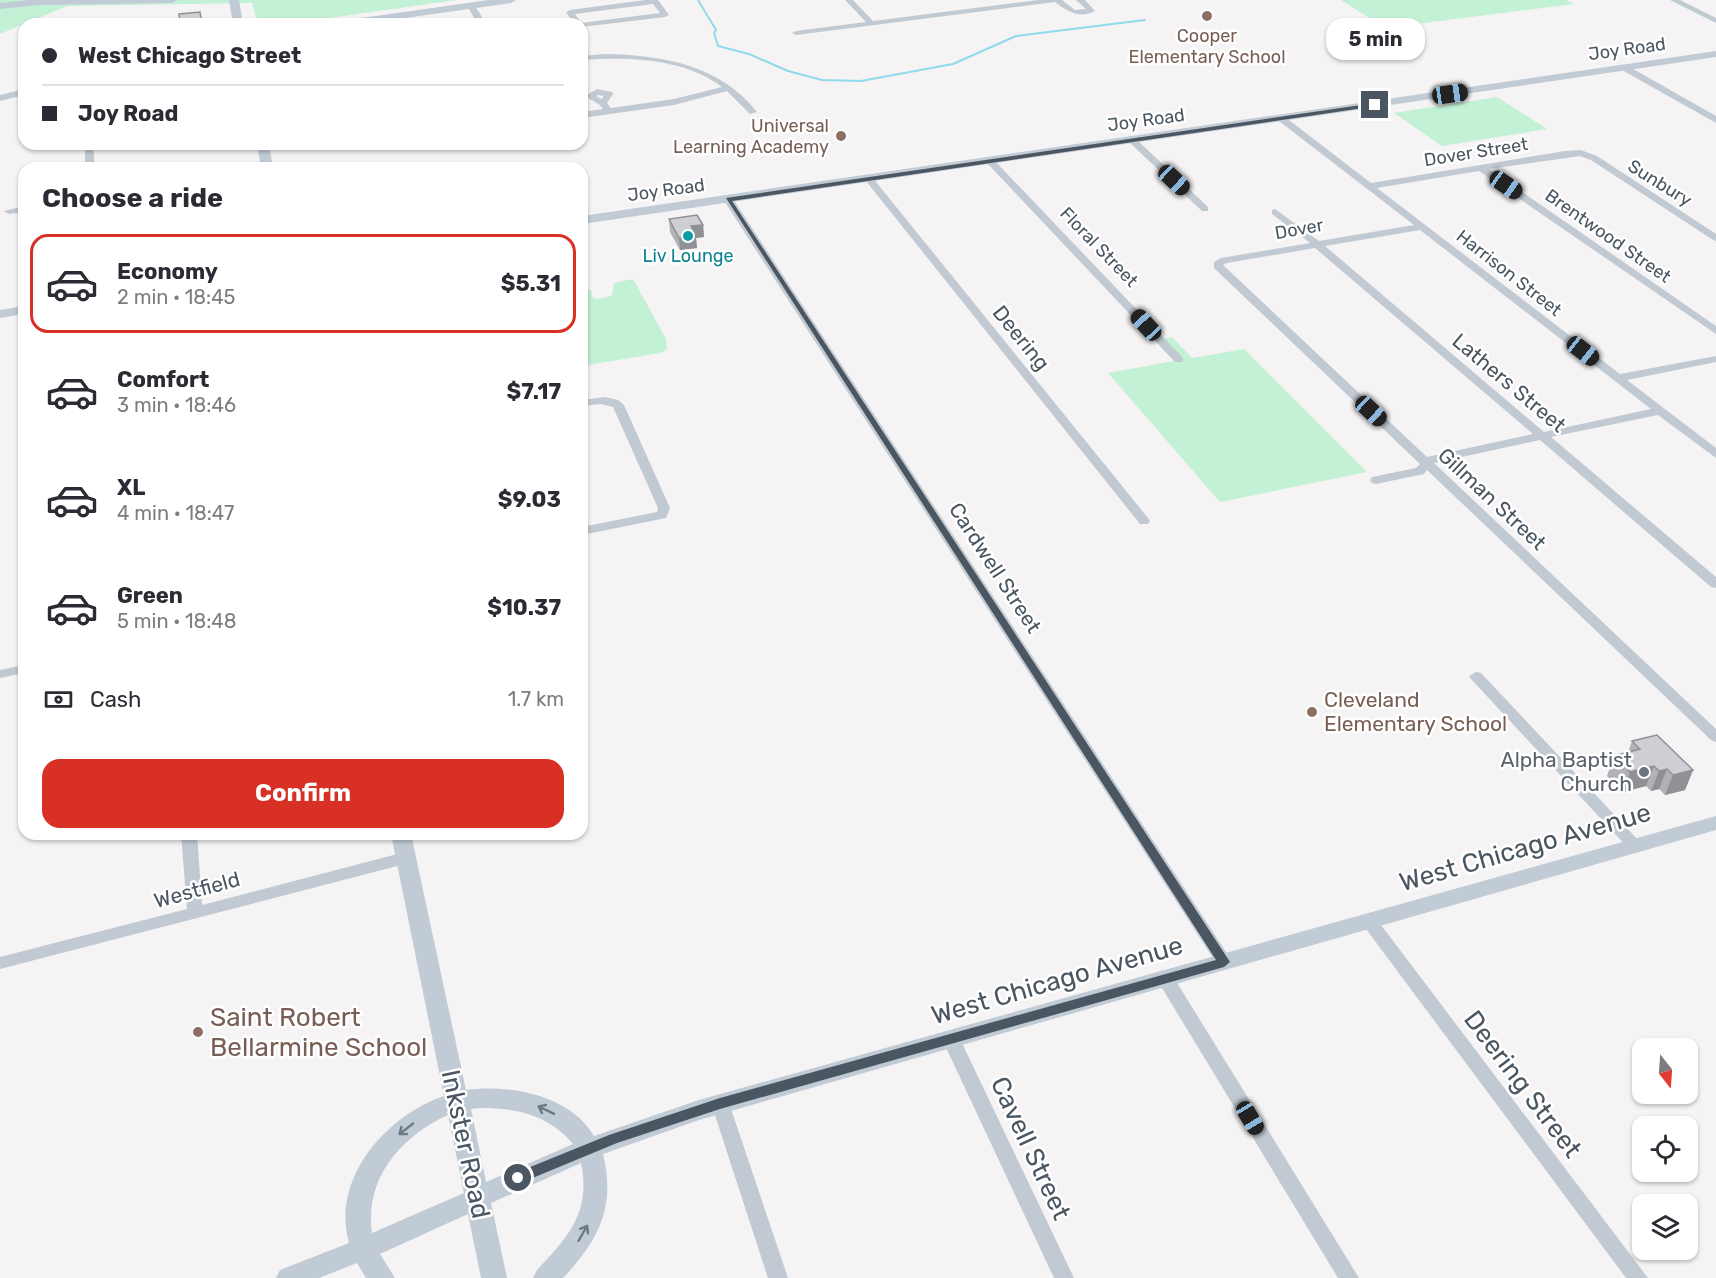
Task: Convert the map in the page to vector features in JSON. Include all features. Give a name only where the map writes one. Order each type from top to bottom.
[{"type":"main road","points":[[0,6],[29,0]]},
{"type":"main road","points":[[93,0],[107,1]]},
{"type":"main road","points":[[0,6],[78,1],[172,0]]},
{"type":"main road","points":[[234,0],[237,18]]},
{"type":"main road","points":[[384,18],[511,0]]},
{"type":"main road","name":"Joy Road","points":[[588,219],[1716,54]]},
{"type":"main road","points":[[0,98],[18,94]]},
{"type":"main road","points":[[0,314],[18,311]]},
{"type":"main road","name":"West Chicago Avenue","points":[[289,1278],[363,1249],[540,1168],[590,1148],[720,1103],[951,1040],[1716,823]]},
{"type":"main road","name":"Inkster Road","points":[[403,846],[494,1278]]},
{"type":"main road","points":[[381,1278],[372,1267],[363,1249],[357,1226],[358,1204],[366,1179],[376,1160],[391,1142],[412,1124],[434,1110],[458,1101],[497,1098],[533,1104],[565,1120],[590,1148],[596,1169],[597,1190],[593,1210],[583,1235],[546,1278]]},
{"type":"street","points":[[593,0],[599,8]]},
{"type":"street","points":[[849,0],[871,23]]},
{"type":"street","points":[[998,0],[1006,6]]},
{"type":"street","points":[[796,33],[1057,0],[1073,12],[1091,11],[1080,0]]},
{"type":"street","points":[[1674,0],[1716,21]]},
{"type":"street","points":[[574,18],[570,12],[599,8],[607,3],[655,1],[664,15],[588,25]]},
{"type":"street","points":[[471,6],[478,18]]},
{"type":"street","points":[[588,58],[620,56],[660,60],[699,72],[730,88],[744,100],[753,112]]},
{"type":"street","points":[[1624,68],[1716,120]]},
{"type":"street","points":[[588,113],[606,107],[681,100],[730,88]]},
{"type":"street","name":"Harrison Street","points":[[1282,119],[1716,454]]},
{"type":"street","points":[[1132,140],[1205,209]]},
{"type":"street","name":"Dover Street","points":[[1369,186],[1565,154],[1587,155]]},
{"type":"street","name":"Sunbury","points":[[1587,155],[1716,238]]},
{"type":"street","name":"Floral Street","points":[[990,161],[1179,360]]},
{"type":"street","name":"Brentwood Street","points":[[1480,168],[1716,332]]},
{"type":"street","name":"Deering","points":[[869,179],[1144,521]]},
{"type":"street","name":"Cardwell Street","points":[[728,199],[1224,962]]},
{"type":"street","points":[[9,211],[18,210]]},
{"type":"street","name":"Lathers Street","points":[[1275,212],[1316,244],[1716,584]]},
{"type":"street","name":"Dover","points":[[1242,289],[1219,268],[1219,262],[1421,226]]},
{"type":"street","name":"Gillman Street","points":[[1242,289],[1716,737]]},
{"type":"street","points":[[1618,378],[1716,359]]},
{"type":"street","points":[[588,402],[603,400],[618,405],[663,506],[662,514],[588,530]]},
{"type":"street","points":[[1376,480],[1420,471],[1431,459],[1660,411]]},
{"type":"street","points":[[0,674],[18,670]]},
{"type":"street","points":[[1476,676],[1634,845]]},
{"type":"street","points":[[189,840],[195,912]]},
{"type":"street","name":"Westfield","points":[[0,963],[195,912],[403,846]]},
{"type":"street","name":"Deering Street","points":[[1369,921],[1638,1278]]},
{"type":"street","points":[[1165,978],[1349,1278]]},
{"type":"street","name":"Cavell Street","points":[[951,1040],[1064,1278]]},
{"type":"street","points":[[720,1103],[778,1278]]},
{"type":"green space","points":[[0,0],[458,0],[328,18],[256,18],[252,3],[67,6],[38,18],[18,18],[18,26],[0,34]]},
{"type":"green space","points":[[1341,0],[1567,0],[1574,4],[1385,28]]},
{"type":"green space","points":[[1497,97],[1547,129],[1442,146],[1394,113]]},
{"type":"green space","points":[[633,279],[666,339],[667,349],[660,353],[588,365],[588,289],[591,290],[592,297],[596,299],[612,296],[614,283]]},
{"type":"green space","points":[[1172,337],[1192,358],[1244,349],[1367,472],[1220,502],[1108,373],[1179,360],[1160,339]]},
{"type":"building","points":[[200,12],[201,18],[179,18],[179,14]]},
{"type":"building","points":[[697,215],[703,225],[691,226],[696,235],[679,238],[669,219]]},
{"type":"building","points":[[1657,735],[1693,770],[1673,775],[1667,769],[1659,771],[1654,766],[1630,772],[1614,756],[1640,749],[1632,741]]},
{"type":"waterway","points":[[698,0],[716,30],[714,33],[718,46],[749,54],[788,71],[822,80],[861,81],[953,64],[1016,36],[1145,20]]},
{"type":"place","name":"Cooper Elementary School","points":[[1207,16]]},
{"type":"place","name":"Universal Learning Academy","points":[[841,136]]},
{"type":"place","name":"Liv Lounge","points":[[688,236]]},
{"type":"place","name":"Cleveland Elementary School","points":[[1312,712]]},
{"type":"place","name":"Alpha Baptist Church","points":[[1644,772]]},
{"type":"place","name":"Saint Robert Bellarmine School","points":[[198,1032]]},
{"type":"route","points":[[518,1178],[614,1139],[720,1103],[1224,962],[728,199],[1375,105]]}]
